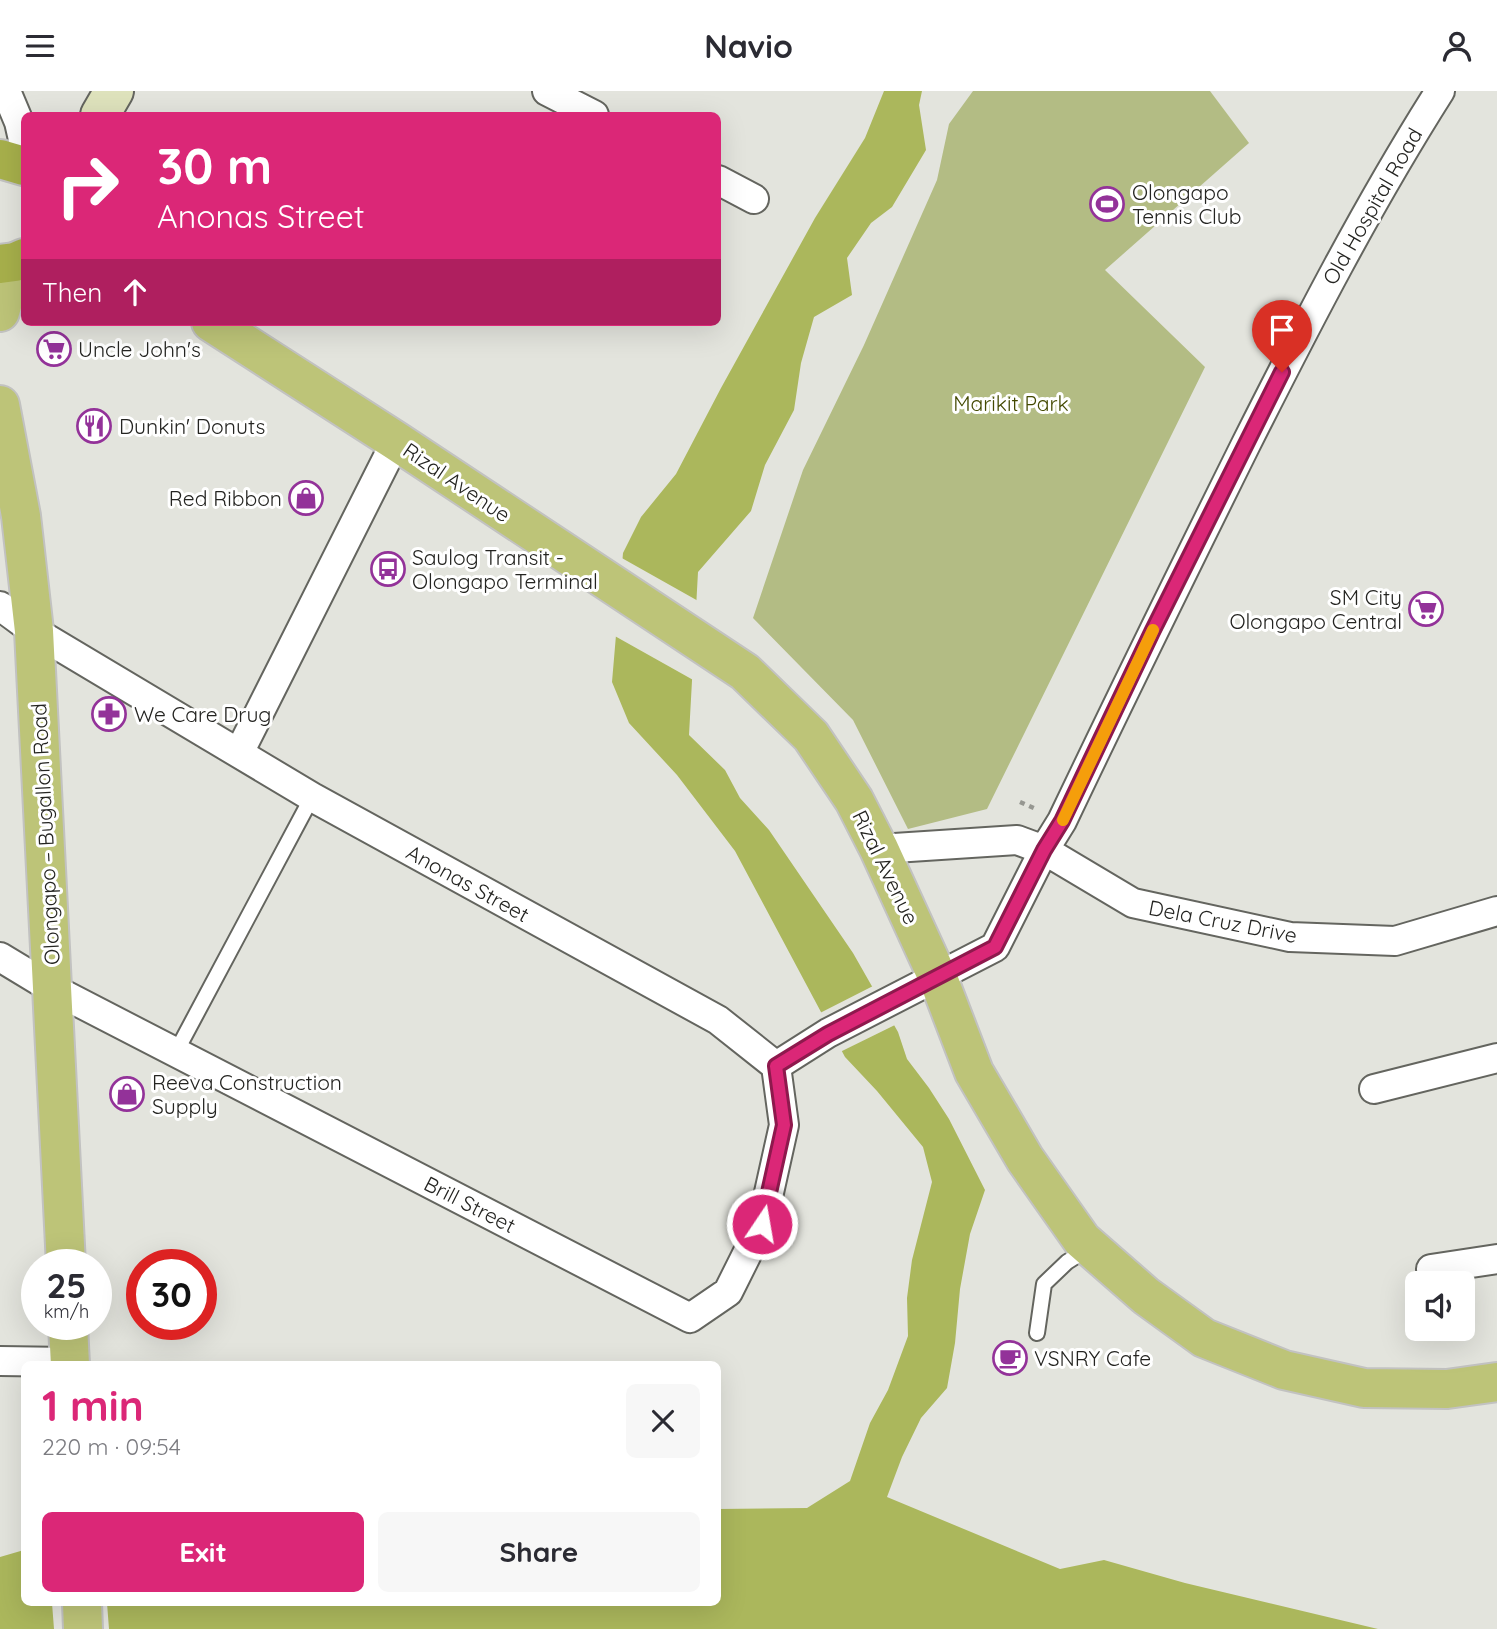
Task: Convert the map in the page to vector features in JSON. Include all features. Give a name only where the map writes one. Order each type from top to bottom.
[{"type":"highway","points":[[0,159],[21,165]]},
{"type":"main road","points":[[102,112],[114,91]]},
{"type":"main road","points":[[0,312],[13,261]]},
{"type":"main road","name":"Rizal Avenue","points":[[217,326],[746,672],[811,736],[853,800],[879,849],[938,978],[974,1072],[1025,1159],[1082,1240],[1146,1296],[1204,1338],[1284,1370],[1364,1388],[1447,1389],[1497,1382]]},
{"type":"main road","name":"Olongapo – Bugallon Road","points":[[0,405],[21,516],[34,631],[65,1249]]},
{"type":"main road","points":[[69,1340],[70,1361]]},
{"type":"main road","points":[[82,1606],[83,1629]]},
{"type":"street","points":[[6,91],[21,131]]},
{"type":"street","points":[[547,91],[588,112]]},
{"type":"street","name":"Old Hospital Road","points":[[938,978],[995,947],[1044,850],[1062,821],[1152,632],[1330,278],[1396,160],[1440,91]]},
{"type":"street","points":[[721,182],[754,199]]},
{"type":"street","points":[[239,753],[396,441]]},
{"type":"street","name":"Anonas Street","points":[[0,606],[34,631],[312,797],[718,1020],[776,1066]]},
{"type":"street","points":[[879,849],[1017,840],[1044,850]]},
{"type":"street","name":"Dela Cruz Drive","points":[[1044,850],[1133,903],[1290,937],[1395,941],[1497,911]]},
{"type":"street","name":"Brill Street","points":[[0,957],[53,989],[690,1318],[729,1292],[762,1224],[784,1125],[776,1066]]},
{"type":"street","points":[[776,1066],[828,1034],[938,978]]},
{"type":"street","points":[[1374,1089],[1497,1059]]},
{"type":"street","points":[[1431,1269],[1497,1259]]},
{"type":"street","points":[[0,1361],[21,1362]]},
{"type":"lane","points":[[176,1052],[312,797]]},
{"type":"lane","points":[[1037,1333],[1044,1284],[1067,1262],[1090,1248]]},
{"type":"green space","name":"Marikit Park","points":[[973,91],[1210,91],[1249,143],[1105,270],[1205,367],[987,809],[908,829],[853,720],[753,618],[803,470],[864,345],[937,180],[949,124]]},
{"type":"shaded area","points":[[884,91],[922,91],[919,105],[926,150],[892,207],[871,223],[847,258],[852,295],[814,317],[801,363],[794,410],[765,465],[751,511],[698,572],[689,735],[725,770],[740,798],[769,830],[853,953],[898,1032],[907,1059],[949,1119],[985,1190],[970,1234],[947,1388],[921,1418],[887,1497],[1060,1569],[1104,1560],[1185,1583],[1378,1629],[0,1629],[0,1557],[21,1551],[21,1606],[721,1606],[721,1509],[807,1508],[850,1481],[870,1423],[888,1390],[908,1336],[907,1298],[912,1260],[932,1182],[923,1147],[845,1057],[735,851],[677,775],[629,723],[612,682],[623,553],[641,517],[676,474],[815,218],[865,138]]},
{"type":"pier","points":[[620,557],[700,602],[695,681],[613,635]]},
{"type":"pier","points":[[875,985],[897,1024],[838,1053],[818,1014]]},
{"type":"pier","points":[[52,1606],[107,1606],[109,1629],[54,1629]]},
{"type":"slow traffic","points":[[1063,820],[1153,630]]},
{"type":"place","name":"Olongapo Tennis Club","points":[[1107,204]]},
{"type":"place","name":"Uncle John's","points":[[54,349]]},
{"type":"place","name":"Dunkin' Donuts","points":[[94,426]]},
{"type":"place","name":"Red Ribbon","points":[[306,498]]},
{"type":"place","name":"Saulog Transit - Olongapo Terminal","points":[[388,569]]},
{"type":"place","name":"SM City Olongapo Central","points":[[1426,609]]},
{"type":"place","name":"We Care Drug","points":[[109,714]]},
{"type":"place","name":"Reeva Construction Supply","points":[[127,1094]]},
{"type":"place","name":"VSNRY Cafe","points":[[1010,1358]]},
{"type":"route","points":[[762,1224],[784,1125],[776,1066],[828,1034],[995,947],[1044,850],[1062,821],[1152,632],[1282,372]]}]
